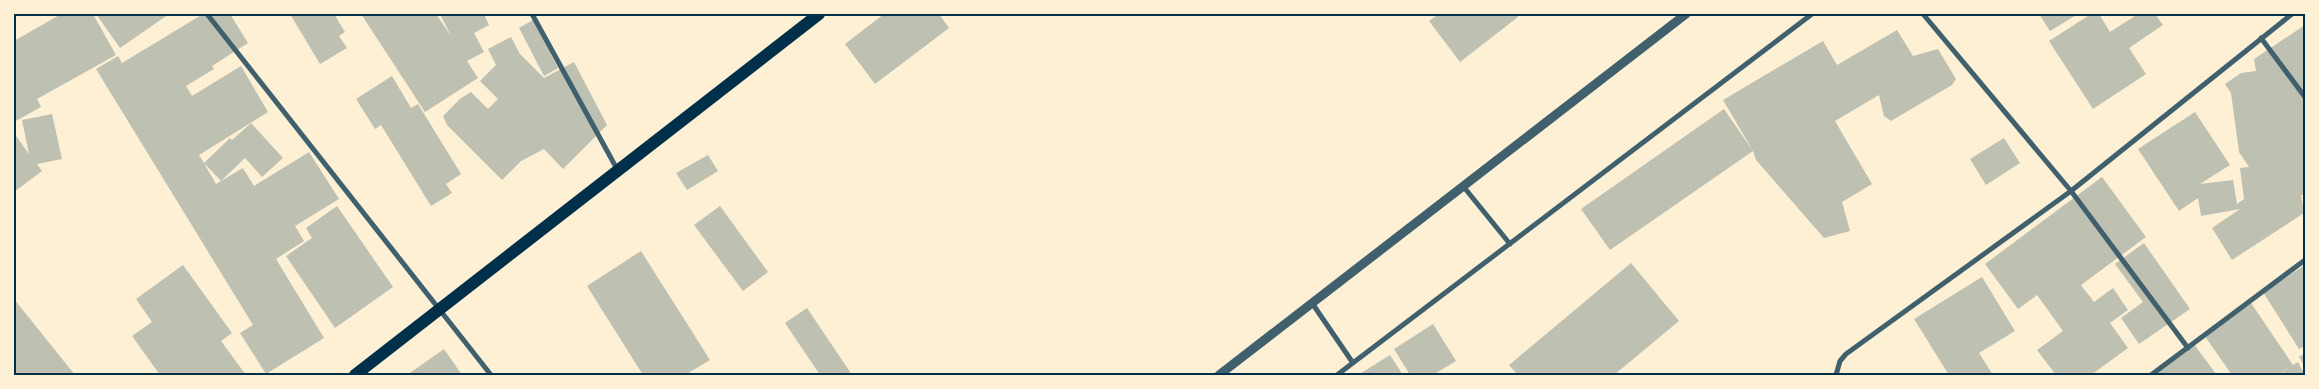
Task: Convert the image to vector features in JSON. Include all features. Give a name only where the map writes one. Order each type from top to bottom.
[{"type":"main road","points":[[355,375],[820,14]]},
{"type":"street","points":[[206,14],[491,375]]},
{"type":"street","points":[[532,14],[618,170]]},
{"type":"street","points":[[1219,375],[1686,14]]},
{"type":"street","points":[[1337,375],[1812,14]]},
{"type":"street","points":[[1923,14],[2071,191],[2188,348]]},
{"type":"street","points":[[1836,375],[1840,360],[1846,354],[2071,191],[2292,14]]},
{"type":"street","points":[[2261,38],[2305,97]]},
{"type":"street","points":[[1463,186],[1510,244]]},
{"type":"street","points":[[2151,375],[2305,260]]},
{"type":"street","points":[[1312,303],[1353,363]]},
{"type":"building","points":[[61,14],[93,14],[116,55],[37,99],[41,107],[14,122],[14,41]]},
{"type":"building","points":[[96,14],[169,14],[120,48]]},
{"type":"building","points":[[203,14],[230,14],[248,43],[212,66],[214,69],[186,86],[192,96],[241,66],[268,112],[199,155],[216,184],[243,168],[254,186],[309,152],[339,199],[295,226],[304,241],[276,259],[324,338],[266,374],[240,333],[253,325],[96,69],[118,56],[122,63]]},
{"type":"building","points":[[290,14],[334,14],[345,32],[339,36],[347,48],[320,64]]},
{"type":"building","points":[[361,14],[436,14],[451,36],[440,14],[484,14],[489,25],[474,33],[484,52],[467,61],[478,78],[425,112]]},
{"type":"building","points":[[884,14],[939,14],[949,28],[875,84],[845,44]]},
{"type":"building","points":[[1439,14],[1516,14],[1518,17],[1460,62],[1429,21]]},
{"type":"building","points":[[2039,14],[2078,14],[2050,31]]},
{"type":"building","points":[[2091,14],[2099,14],[2110,32],[2138,14],[2155,14],[2163,25],[2129,48],[2146,74],[2093,109],[2049,41]]},
{"type":"building","points":[[533,20],[558,68],[544,76],[519,28]]},
{"type":"building","points":[[2305,25],[2305,195],[2301,195],[2304,213],[2232,260],[2212,228],[2240,209],[2201,216],[2198,198],[2179,211],[2138,149],[2195,112],[2230,165],[2200,184],[2233,180],[2237,204],[2244,199],[2240,168],[2249,167],[2239,152],[2231,93],[2225,84],[2241,73],[2256,71],[2254,59]]},
{"type":"building","points":[[1897,30],[1913,56],[1938,49],[1956,79],[1952,85],[1891,121],[1884,116],[1879,95],[1835,121],[1872,184],[1842,202],[1850,231],[1824,238],[1756,160],[1753,151],[1723,100],[1823,41],[1837,65]]},
{"type":"building","points":[[511,37],[520,54],[544,78],[574,62],[607,125],[563,169],[544,149],[521,161],[502,180],[447,125],[443,116],[461,98],[471,92],[488,109],[498,99],[480,81],[496,65],[488,49]]},
{"type":"building","points":[[392,76],[411,108],[418,104],[461,174],[446,184],[452,193],[431,206],[381,125],[375,129],[356,99]]},
{"type":"building","points":[[1724,109],[1753,151],[1610,250],[1581,209]]},
{"type":"building","points":[[52,114],[62,159],[37,164],[42,171],[14,192],[14,133],[29,154],[22,120]]},
{"type":"building","points":[[251,123],[283,158],[262,177],[245,158],[221,181],[204,163],[230,138],[232,140]]},
{"type":"building","points":[[2004,138],[2020,163],[1986,185],[1970,159]]},
{"type":"building","points":[[708,155],[718,171],[687,190],[676,173]]},
{"type":"building","points":[[2102,177],[2146,237],[2081,285],[2094,302],[2113,288],[2128,310],[2110,323],[2128,348],[2091,375],[2056,375],[2037,350],[2063,331],[2037,295],[2018,309],[1985,264]]},
{"type":"building","points":[[337,206],[393,287],[335,328],[286,256],[312,238],[306,228]]},
{"type":"building","points":[[720,206],[768,272],[743,291],[694,225]]},
{"type":"building","points":[[2144,243],[2190,309],[2139,344],[2121,318],[2143,302],[2115,264]]},
{"type":"building","points":[[641,251],[710,360],[685,375],[643,375],[587,286]]},
{"type":"building","points":[[1631,263],[1679,321],[1614,375],[1518,375],[1509,365]]},
{"type":"building","points":[[183,265],[232,333],[221,341],[246,375],[160,375],[132,336],[152,322],[136,299]]},
{"type":"building","points":[[2305,265],[2305,346],[2299,349],[2263,292]]},
{"type":"building","points":[[1982,277],[2015,331],[1979,353],[1993,375],[1949,375],[1914,319]]},
{"type":"building","points":[[14,299],[75,375],[14,375]]},
{"type":"building","points":[[2251,303],[2293,365],[2298,362],[2305,375],[2279,375],[2290,367],[2278,375],[2232,375],[2204,335]]},
{"type":"building","points":[[807,308],[852,375],[820,375],[785,323]]},
{"type":"building","points":[[1433,324],[1456,361],[1433,375],[1410,375],[1394,349]]},
{"type":"building","points":[[2193,343],[2217,375],[2151,375]]},
{"type":"building","points":[[444,349],[462,375],[407,375]]},
{"type":"building","points":[[2305,353],[2305,367],[2299,357]]},
{"type":"building","points":[[1390,355],[1403,375],[1358,375]]}]
